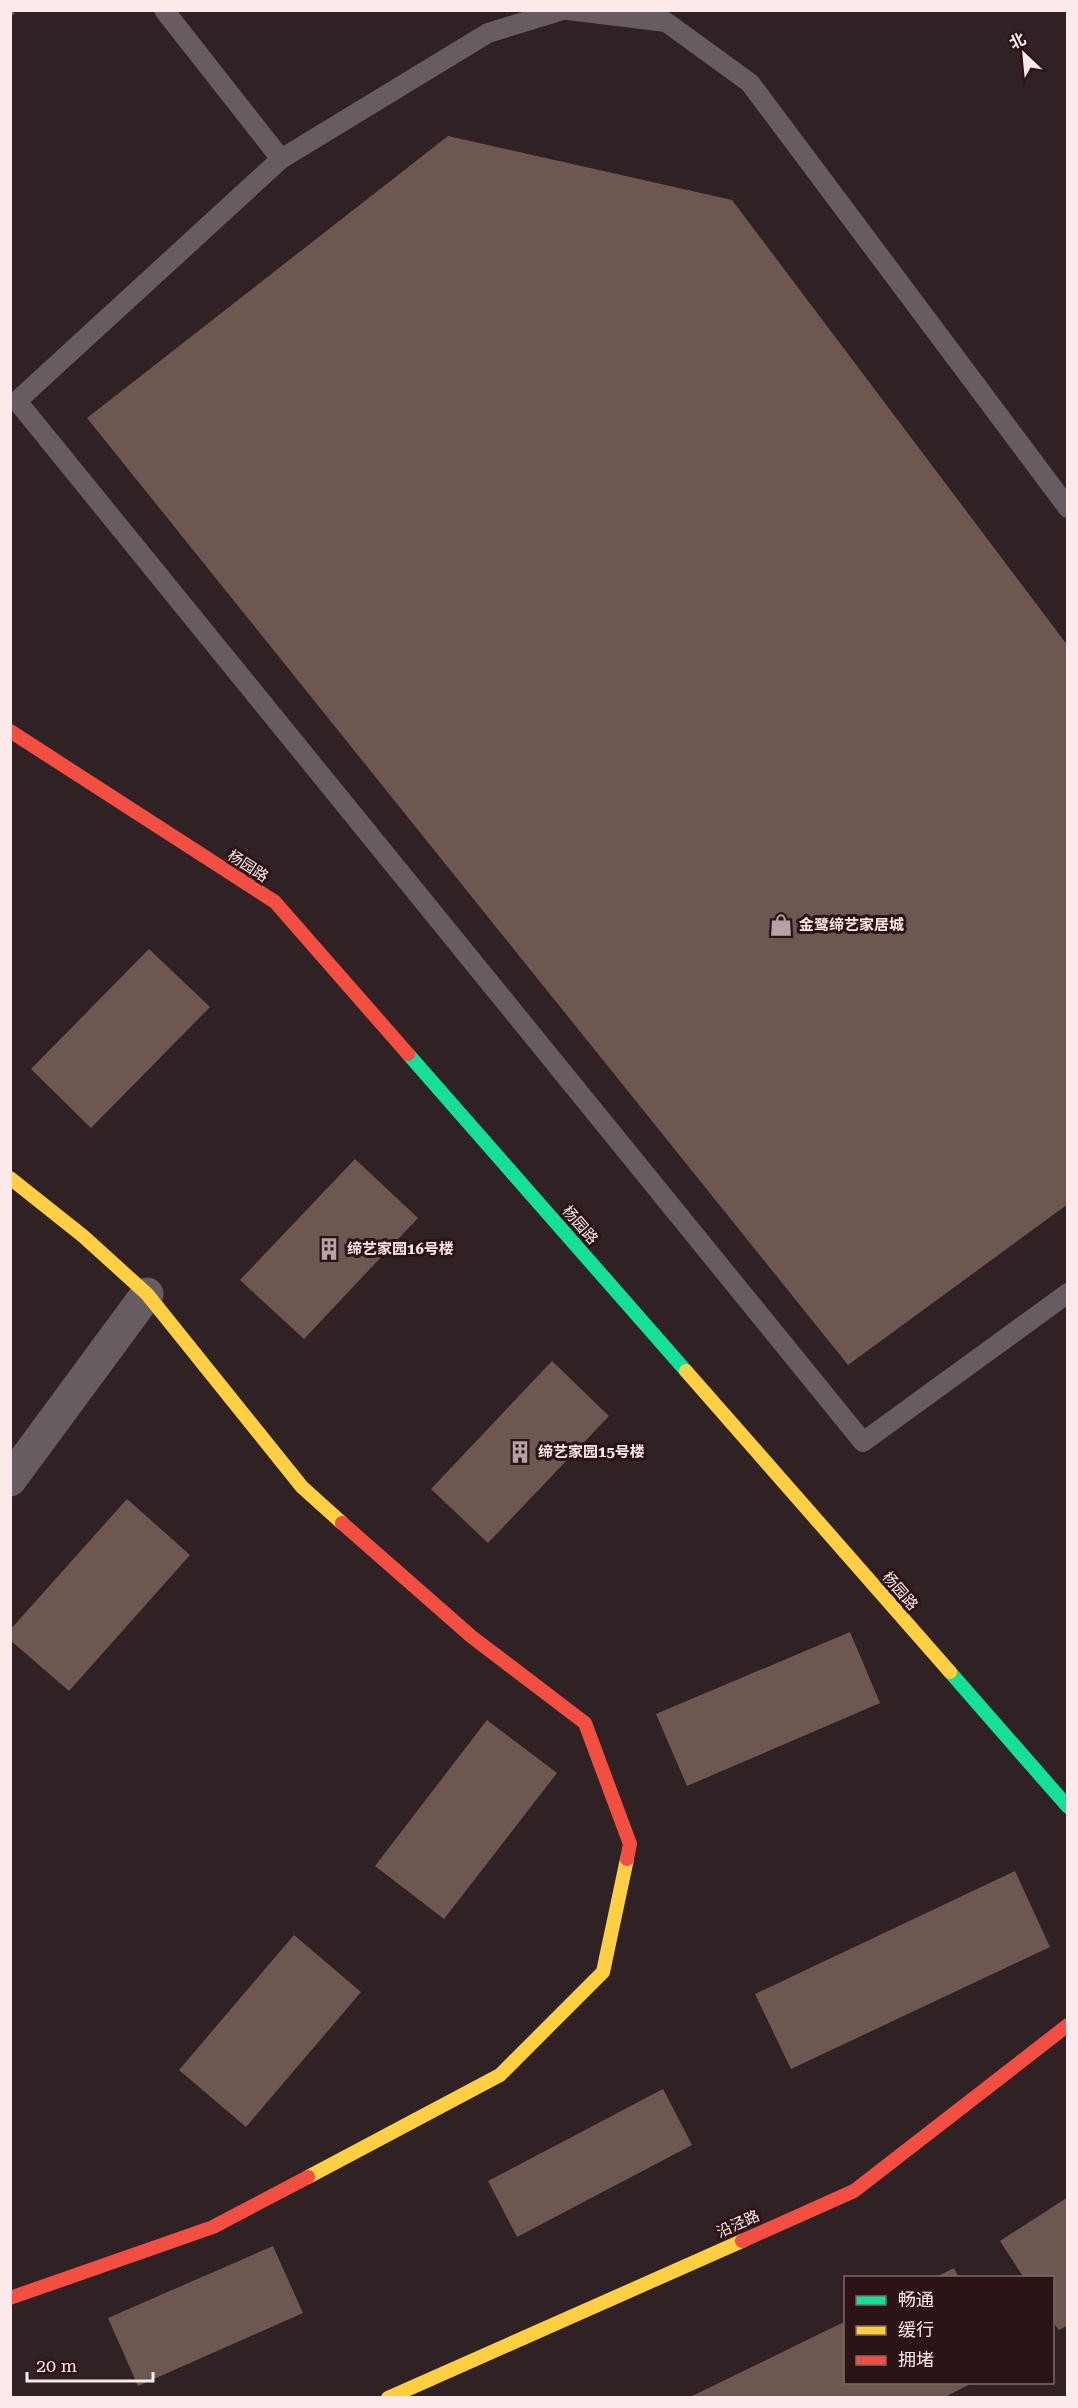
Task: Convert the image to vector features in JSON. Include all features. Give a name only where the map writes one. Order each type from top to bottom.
[{"type":"street","name":"杨园路","points":[[10,731],[274,902],[1068,1807]]},
{"type":"street","points":[[10,1178],[83,1236],[147,1294],[302,1487],[472,1637],[585,1723],[630,1844],[603,1972],[500,2075],[213,2227],[10,2298]]},
{"type":"street","points":[[10,1480],[147,1294]]},
{"type":"street","name":"沿泾路","points":[[388,2397],[854,2191],[1068,2025]]},
{"type":"lane","points":[[164,10],[281,159]]},
{"type":"lane","points":[[563,10],[488,33],[281,159],[17,401],[863,1442],[1068,1293]]},
{"type":"lane","points":[[568,10],[666,22],[750,83],[1068,508]]},
{"type":"path","points":[[10,15],[16,10]]},
{"type":"building","name":"金鹭缔艺家居城","points":[[448,136],[732,200],[1068,646],[1068,1204],[848,1365],[87,418]]},
{"type":"building","points":[[149,949],[210,1007],[91,1128],[31,1069]]},
{"type":"building","name":"缔艺家园16号楼","points":[[355,1159],[418,1218],[304,1339],[240,1280]]},
{"type":"building","name":"缔艺家园15号楼","points":[[552,1361],[609,1416],[488,1543],[431,1489]]},
{"type":"building","points":[[127,1499],[190,1555],[69,1691],[10,1640],[10,1630]]},
{"type":"building","points":[[850,1632],[880,1703],[687,1786],[656,1714]]},
{"type":"building","points":[[487,1720],[557,1773],[444,1919],[375,1866]]},
{"type":"building","points":[[1015,1871],[1050,1947],[791,2069],[755,1994]]},
{"type":"building","points":[[294,1935],[361,1992],[246,2127],[179,2070]]},
{"type":"building","points":[[663,2089],[692,2145],[517,2237],[488,2181]]},
{"type":"building","points":[[1068,2197],[1068,2325],[1059,2330],[1054,2324],[1054,2276],[1023,2276],[1000,2241]]},
{"type":"building","points":[[273,2246],[303,2313],[138,2386],[108,2318]]},
{"type":"building","points":[[954,2268],[958,2276],[938,2276]]},
{"type":"building","points":[[844,2322],[844,2384],[970,2384],[943,2398],[688,2398]]},
{"type":"traffic: fast","points":[[408,1054],[686,1371]]},
{"type":"traffic: fast","points":[[950,1672],[1068,1807]]},
{"type":"traffic: slow","points":[[10,1178],[83,1236],[147,1294],[302,1487],[342,1523]]},
{"type":"traffic: slow","points":[[686,1371],[950,1672]]},
{"type":"traffic: slow","points":[[308,2177],[500,2075],[603,1972],[627,1859]]},
{"type":"traffic: slow","points":[[388,2398],[742,2241]]},
{"type":"traffic: jam","points":[[10,731],[275,902],[408,1054]]},
{"type":"traffic: jam","points":[[342,1523],[472,1637],[585,1723],[630,1844],[627,1859]]},
{"type":"traffic: jam","points":[[742,2241],[854,2191],[1068,2025]]},
{"type":"traffic: jam","points":[[10,2298],[213,2227],[308,2177]]},
{"type":"place","name":"金鹭缔艺家居城","points":[[781,925]]},
{"type":"place","name":"缔艺家园16号楼","points":[[329,1249]]},
{"type":"place","name":"缔艺家园15号楼","points":[[520,1452]]}]
